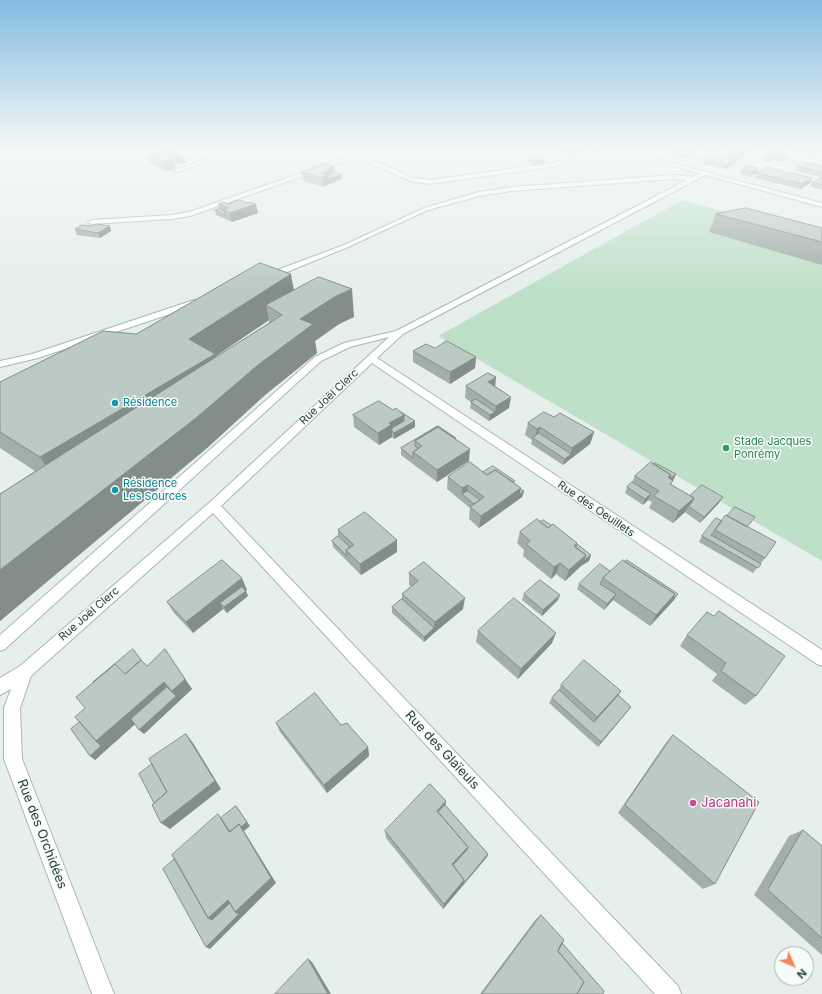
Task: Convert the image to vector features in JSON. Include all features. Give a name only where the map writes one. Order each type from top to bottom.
[{"type":"street","points":[[91,222],[172,217],[190,214],[246,194]]},
{"type":"street","points":[[262,278],[346,246],[426,210],[479,194]]},
{"type":"street","name":"Rue Joël Clerc","points":[[0,687],[25,671],[213,506],[400,332],[665,194]]},
{"type":"street","points":[[783,194],[822,205]]},
{"type":"street","points":[[0,364],[35,356],[182,311],[203,300]]},
{"type":"street","points":[[0,644],[318,359],[328,352],[356,340],[400,332]]},
{"type":"street","name":"Rue des Oeuillets","points":[[371,358],[822,659]]},
{"type":"street","name":"Rue des Glaïeuls","points":[[213,506],[670,994]]},
{"type":"street","name":"Rue des Orchidées","points":[[25,671],[12,708],[13,759],[103,994]]},
{"type":"green space","name":"Stade Jacques Ponrémy","points":[[682,200],[822,238],[822,561],[438,336]]},
{"type":"building","points":[[239,200],[256,204],[230,213],[223,210],[228,208],[218,204],[224,202],[227,204]]},
{"type":"building","points":[[746,208],[822,228],[822,242],[716,214]]},
{"type":"building","points":[[219,209],[224,211],[225,215],[215,210]]},
{"type":"building","points":[[97,224],[110,226],[98,233],[75,229],[82,225],[92,226]]},
{"type":"building","points":[[260,263],[291,274],[189,339],[215,354],[40,457],[0,432],[0,382],[103,331],[136,334]]},
{"type":"building","points":[[319,277],[352,289],[336,296],[300,319],[313,324],[258,365],[196,418],[0,570],[0,494],[282,315],[266,305]]},
{"type":"building","points":[[447,341],[476,357],[450,372],[413,351],[426,344],[435,348]]},
{"type":"building","points":[[488,373],[496,377],[488,382],[511,397],[496,406],[466,386]]},
{"type":"building","points":[[476,399],[495,412],[490,415],[471,402]]},
{"type":"building","points":[[379,401],[393,410],[396,408],[404,415],[389,423],[391,425],[378,433],[353,415]]},
{"type":"building","points":[[401,412],[415,421],[394,433],[392,428],[404,421],[404,415]]},
{"type":"building","points":[[544,412],[554,417],[560,413],[594,432],[572,448],[540,427],[537,429],[528,423]]},
{"type":"building","points":[[438,426],[456,438],[455,439],[438,427],[415,441],[415,446],[418,449],[413,452],[413,458],[401,448]]},
{"type":"building","points":[[438,427],[470,449],[437,470],[413,452],[422,446],[415,441]]},
{"type":"building","points":[[539,433],[571,454],[565,459],[533,438]]},
{"type":"building","points":[[470,462],[487,475],[495,470],[521,488],[481,516],[470,507],[484,497],[468,485],[462,488],[448,477]]},
{"type":"building","points":[[651,462],[671,475],[668,477],[673,481],[670,484],[694,498],[679,511],[654,496],[659,491],[635,476]]},
{"type":"building","points":[[655,463],[676,474],[670,479],[671,475],[653,464]]},
{"type":"building","points":[[493,466],[515,481],[513,482],[495,470],[487,475],[483,472]]},
{"type":"building","points":[[632,482],[651,494],[645,499],[627,487]]},
{"type":"building","points":[[702,485],[723,497],[704,517],[688,506],[694,498],[690,496]]},
{"type":"building","points":[[468,491],[480,500],[474,504],[462,494]]},
{"type":"building","points":[[735,507],[755,517],[747,527],[727,516]]},
{"type":"building","points":[[365,512],[397,540],[360,564],[346,550],[354,545],[338,530]]},
{"type":"building","points":[[726,515],[776,542],[765,558],[715,530]]},
{"type":"building","points":[[716,518],[722,521],[711,535],[761,564],[758,568],[702,536]]},
{"type":"building","points":[[537,519],[548,528],[553,524],[577,543],[574,546],[586,555],[569,570],[560,563],[554,567],[526,544],[530,541],[520,532]]},
{"type":"building","points":[[543,520],[551,525],[548,528],[540,522]]},
{"type":"building","points":[[338,536],[350,547],[346,550],[347,556],[332,541]]},
{"type":"building","points":[[577,544],[591,555],[583,561],[586,555],[576,548]]},
{"type":"building","points":[[222,560],[242,578],[186,622],[167,602]]},
{"type":"building","points":[[623,560],[675,594],[656,615],[603,578]]},
{"type":"building","points":[[627,560],[678,594],[672,600],[675,594],[625,562]]},
{"type":"building","points":[[424,562],[465,598],[435,622],[402,594],[418,581],[409,573]]},
{"type":"building","points":[[600,564],[610,571],[603,578],[600,584],[616,594],[607,604],[579,584]]},
{"type":"building","points":[[540,580],[560,595],[543,610],[524,594]]},
{"type":"building","points":[[242,587],[246,591],[224,607],[220,603]]},
{"type":"building","points":[[514,598],[556,633],[521,669],[478,631]]},
{"type":"building","points":[[402,599],[434,628],[424,637],[392,607]]},
{"type":"building","points":[[719,611],[785,656],[756,696],[721,671],[726,663],[687,635],[707,612],[714,616]]},
{"type":"building","points":[[133,649],[141,660],[125,674],[115,664],[93,682]]},
{"type":"building","points":[[165,649],[185,679],[172,691],[164,682],[96,741],[75,717],[85,708],[76,697],[115,664],[125,674],[141,660],[147,666]]},
{"type":"building","points":[[584,660],[621,691],[597,717],[561,685]]},
{"type":"building","points":[[167,687],[176,696],[139,730],[131,719]]},
{"type":"building","points":[[559,690],[594,722],[618,695],[631,707],[601,742],[552,698]]},
{"type":"building","points":[[315,693],[341,725],[347,723],[368,747],[324,785],[276,723]]},
{"type":"building","points":[[80,722],[101,746],[90,756],[71,729]]},
{"type":"building","points":[[186,734],[215,781],[161,823],[152,805],[167,792],[149,759]]},
{"type":"building","points":[[673,735],[759,802],[715,884],[625,805]]},
{"type":"building","points":[[152,764],[167,792],[154,803],[139,774]]},
{"type":"building","points":[[430,784],[446,801],[437,811],[468,847],[452,864],[464,880],[444,904],[385,831]]},
{"type":"building","points":[[445,805],[488,854],[464,883],[464,880],[453,865],[468,847],[438,812]]},
{"type":"building","points":[[236,806],[247,822],[241,827],[239,824],[230,832],[221,818]]},
{"type":"building","points":[[218,814],[229,832],[239,824],[271,878],[235,912],[228,900],[208,918],[172,855]]},
{"type":"building","points":[[803,830],[822,846],[822,938],[768,890]]},
{"type":"building","points":[[175,859],[208,918],[212,920],[230,903],[235,912],[239,914],[206,947],[163,869]]},
{"type":"building","points":[[541,915],[564,940],[558,951],[584,982],[577,994],[482,994]]},
{"type":"building","points":[[562,943],[604,991],[603,994],[577,994],[584,982],[558,951]]},
{"type":"building","points":[[308,959],[328,994],[275,994]]},
{"type":"place","name":"Résidence","points":[[115,403]]},
{"type":"place","name":"Stade Jacques Ponrémy","points":[[726,448]]},
{"type":"place","name":"Résidence Les Sources","points":[[115,490]]},
{"type":"place","name":"Jacanahi","points":[[693,803]]}]
